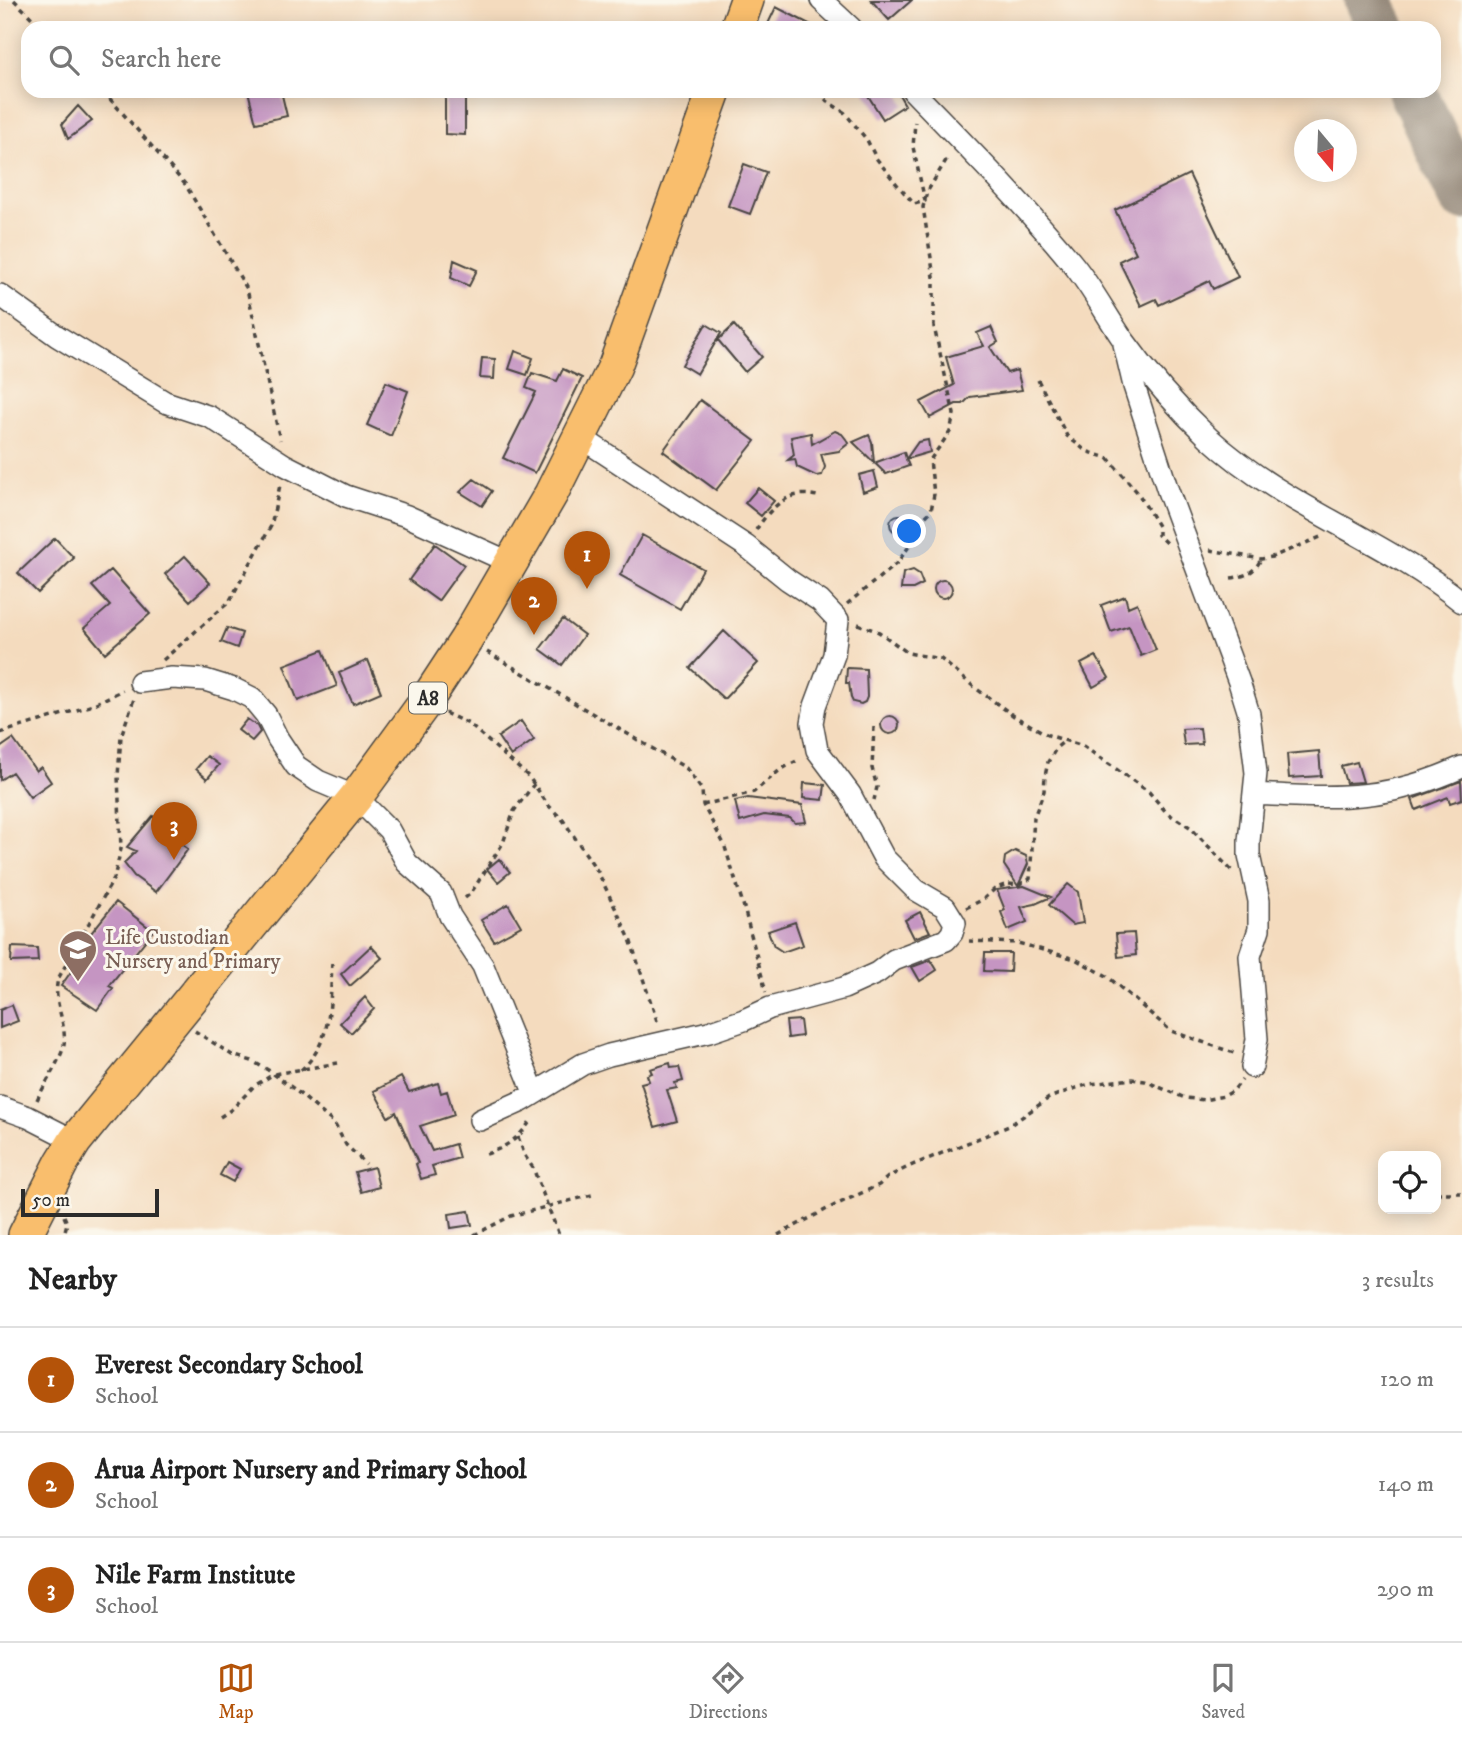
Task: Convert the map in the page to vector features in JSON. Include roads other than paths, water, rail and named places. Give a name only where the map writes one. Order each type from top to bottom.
[{"type":"main road","points":[[740,21],[747,0]]},
{"type":"main road","name":"A8","points":[[25,1235],[75,1141],[356,797],[424,704],[466,640],[551,494],[615,366],[711,98]]},
{"type":"street","points":[[821,0],[844,21]]},
{"type":"street","points":[[920,98],[1026,210],[1073,264],[1123,339],[1182,412],[1247,470],[1291,499],[1349,529],[1443,587],[1462,602]]},
{"type":"street","points":[[0,295],[57,336],[164,401],[210,417],[285,465],[346,496],[407,516],[511,563]]},
{"type":"street","points":[[1123,339],[1150,437],[1249,714],[1256,773],[1249,855],[1259,901],[1259,929],[1250,956],[1257,1039],[1252,1067]]},
{"type":"street","points":[[480,1120],[522,1101],[583,1064],[608,1055],[730,1026],[770,1008],[853,984],[877,973],[894,960],[946,940],[956,923],[939,902],[926,898],[893,869],[850,794],[817,750],[812,723],[815,706],[834,655],[834,616],[820,601],[788,580],[746,546],[580,437]]},
{"type":"street","points":[[141,682],[172,678],[205,680],[252,698],[266,715],[278,740],[296,766],[318,781],[356,797],[389,830],[407,863],[441,893],[450,916],[483,966],[534,1092]]},
{"type":"street","points":[[1254,794],[1347,798],[1381,794],[1429,782],[1462,767]]},
{"type":"street","points":[[0,1107],[28,1117],[75,1141]]},
{"type":"place","name":"Everest Secondary School","points":[[587,589]]},
{"type":"place","name":"Arua Airport Nursery and Primary School","points":[[534,635]]},
{"type":"place","name":"Nile Farm Institute","points":[[174,860]]},
{"type":"place","name":"Life Custodian Nursery and Primary","points":[[78,983]]}]
